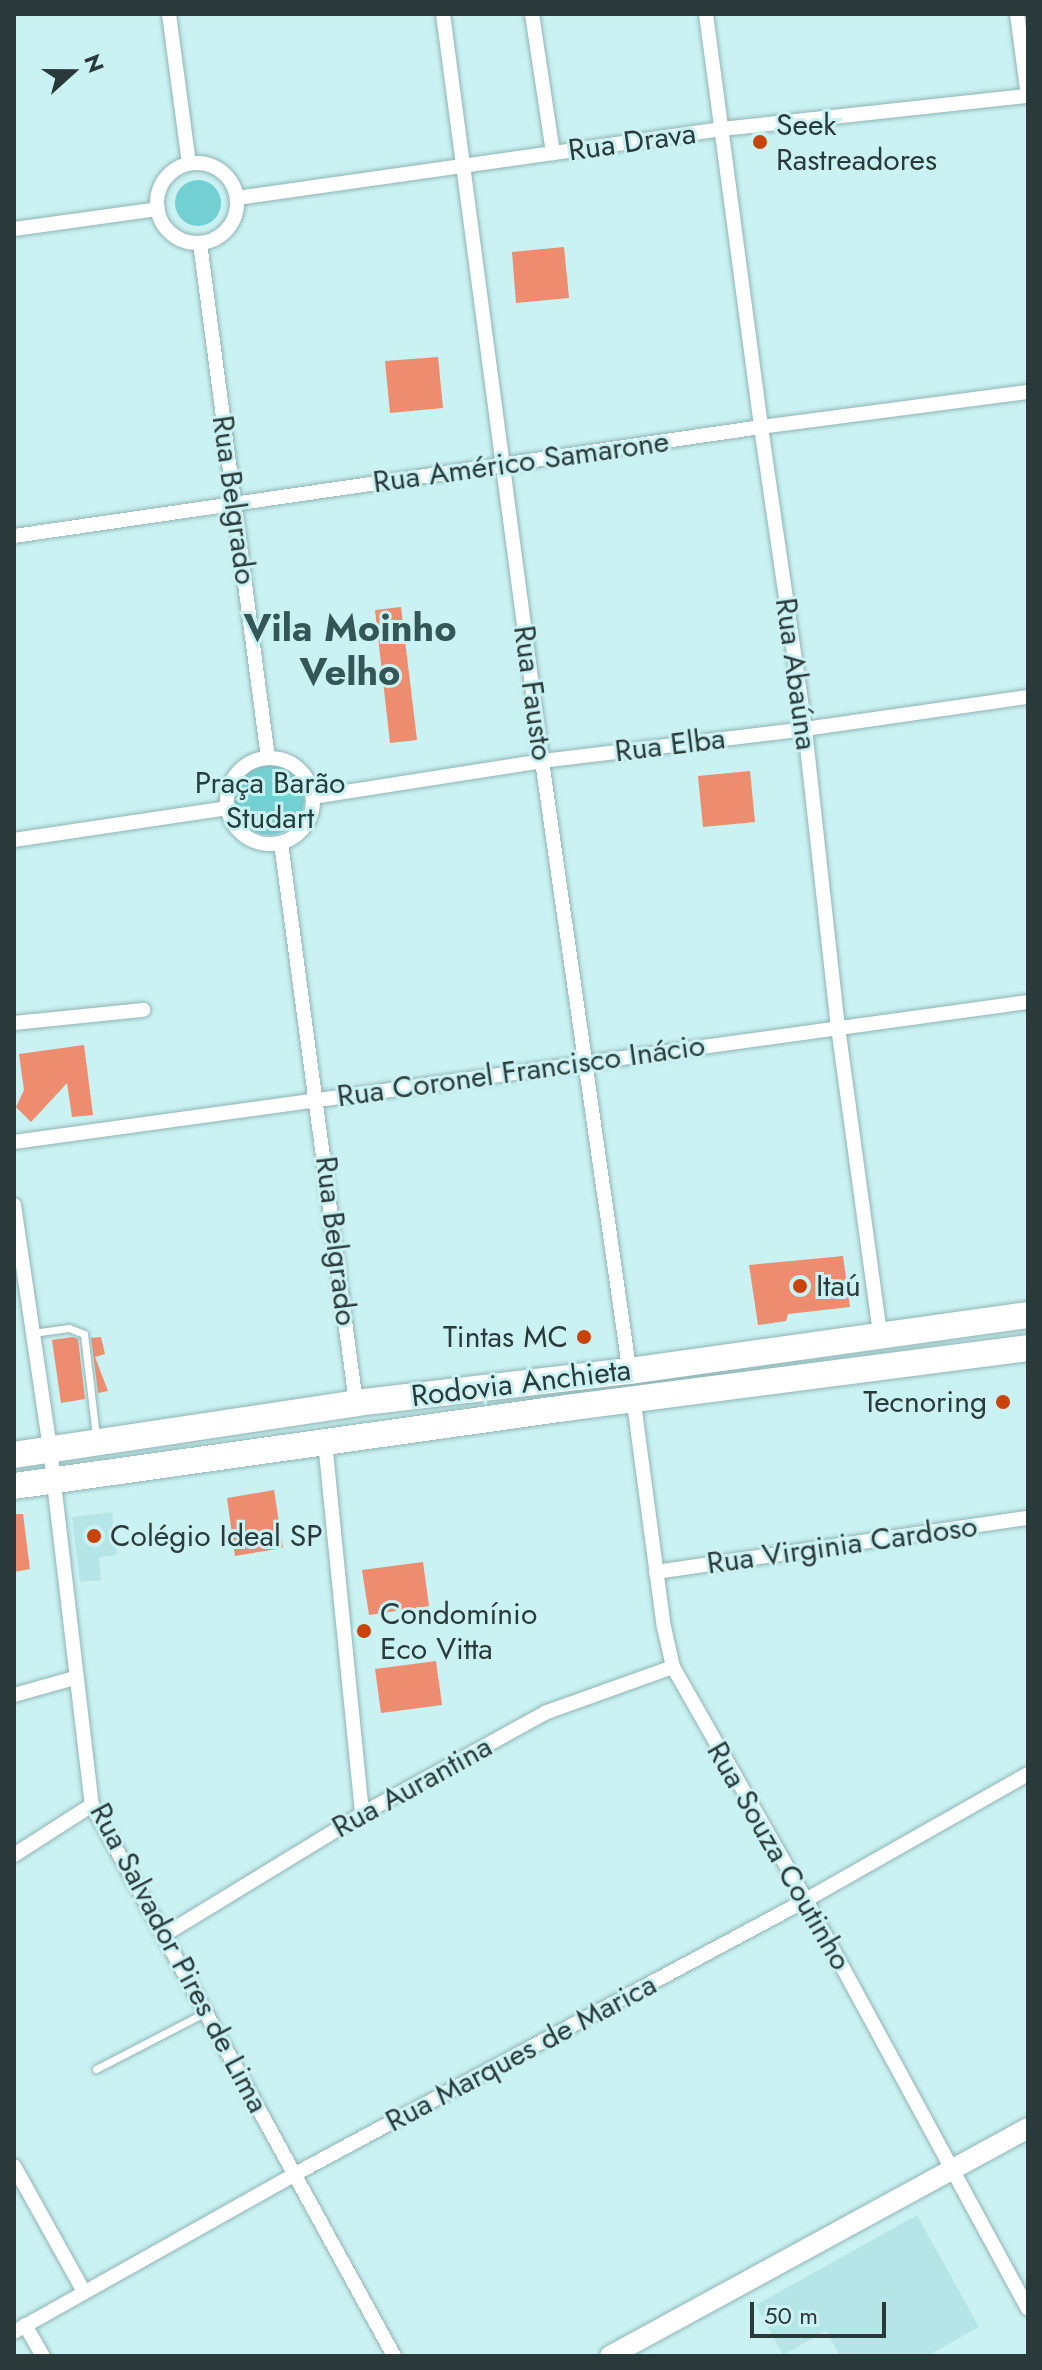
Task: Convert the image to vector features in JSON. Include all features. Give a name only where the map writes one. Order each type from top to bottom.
[{"type":"highway","name":"Rodovia Anchieta","points":[[14,1455],[356,1403],[629,1371],[1028,1315]]},
{"type":"highway","name":"Rodovia Anchieta","points":[[14,1486],[634,1399],[1028,1348]]},
{"type":"street","points":[[169,14],[189,164]]},
{"type":"street","name":"Rua Fausto","points":[[443,14],[542,761],[629,1371]]},
{"type":"street","points":[[532,14],[553,153]]},
{"type":"street","name":"Rua Abaúna","points":[[706,14],[805,729],[838,1027],[880,1334]]},
{"type":"street","points":[[1017,14],[1028,96]]},
{"type":"street","name":"Rua Drava","points":[[237,198],[722,129],[1028,96]]},
{"type":"street","points":[[189,164],[205,164],[220,170],[231,183],[237,198],[237,211],[228,229],[219,237],[200,243],[173,234],[163,223],[158,209],[158,194],[164,180],[189,164]]},
{"type":"street","points":[[14,229],[158,209]]},
{"type":"street","name":"Rua Belgrado","points":[[200,243],[268,758]]},
{"type":"street","name":"Rua Américo Samarone","points":[[14,536],[761,427],[1028,392]]},
{"type":"street","name":"Rua Elba","points":[[313,797],[542,761],[805,729],[1028,697]]},
{"type":"street","points":[[268,758],[281,759],[303,773],[313,797],[312,809],[301,830],[281,843],[269,844],[247,837],[238,829],[228,808],[232,780],[254,761],[268,758]]},
{"type":"street","points":[[14,840],[228,808]]},
{"type":"street","name":"Rua Belgrado","points":[[281,843],[356,1403]]},
{"type":"street","name":"Rua Coronel Francisco Inácio","points":[[14,1142],[1028,1002]]},
{"type":"street","points":[[14,1023],[143,1010]]},
{"type":"street","name":"Rua Salvador Pires de Lima","points":[[14,1205],[50,1449],[92,1805],[394,2356]]},
{"type":"street","name":"Rua Souza Coutinho","points":[[629,1371],[656,1572],[673,1667],[806,1900],[1028,2309]]},
{"type":"street","points":[[325,1442],[362,1814]]},
{"type":"street","name":"Rua Virginia Cardoso","points":[[656,1572],[1028,1518]]},
{"type":"street","name":"Rua Aurantina","points":[[164,1935],[362,1814],[547,1712],[673,1667]]},
{"type":"street","points":[[14,1695],[75,1678]]},
{"type":"street","name":"Rua Marques de Marica","points":[[20,2328],[295,2174],[806,1900],[1028,1774]]},
{"type":"street","points":[[14,1855],[92,1805]]},
{"type":"street","points":[[610,2356],[1028,2128]]},
{"type":"street","points":[[14,2166],[84,2292]]},
{"type":"street","points":[[20,2328],[43,2356]]},
{"type":"lane","points":[[33,1333],[69,1328],[84,1334],[96,1442]]},
{"type":"lane","points":[[96,2069],[206,2012]]},
{"type":"shaded area","name":"Colégio Ideal SP","points":[[112,1512],[117,1555],[99,1557],[101,1580],[80,1582],[72,1517]]},
{"type":"shaded area","points":[[917,2215],[979,2327],[927,2356],[840,2356],[826,2331],[783,2355],[756,2305]]},
{"type":"green space","points":[[198,180],[207,181],[214,187],[220,194],[220,212],[214,219],[207,225],[198,226],[189,225],[182,219],[176,212],[175,203],[176,194],[182,187],[189,181]]},
{"type":"green space","name":"Praça Barão Studart","points":[[276,765],[298,780],[304,800],[302,814],[294,825],[283,833],[262,835],[244,825],[236,814],[234,793],[244,775],[255,767]]},
{"type":"building","points":[[564,247],[569,298],[516,303],[512,252]]},
{"type":"building","points":[[438,357],[443,408],[390,413],[385,361]]},
{"type":"building","points":[[401,607],[417,740],[390,743],[375,610]]},
{"type":"building","points":[[750,771],[755,822],[703,827],[698,776]]},
{"type":"building","points":[[84,1045],[93,1115],[72,1117],[67,1083],[31,1122],[16,1107],[24,1090],[19,1054]]},
{"type":"building","name":"Itaú","points":[[843,1256],[850,1307],[788,1314],[786,1321],[758,1325],[749,1265]]},
{"type":"building","points":[[101,1337],[105,1354],[95,1357],[108,1391],[98,1393],[91,1338]]},
{"type":"building","points":[[78,1339],[85,1399],[61,1403],[52,1340]]},
{"type":"building","points":[[274,1490],[283,1548],[235,1556],[227,1498]]},
{"type":"building","points":[[14,1514],[23,1514],[30,1569],[14,1572]]},
{"type":"building","points":[[423,1562],[429,1606],[369,1615],[362,1570]]},
{"type":"building","points":[[436,1661],[442,1705],[381,1713],[375,1669]]},
{"type":"place","name":"Seek Rastreadores","points":[[760,142]]},
{"type":"place","name":"Itaú","points":[[800,1286]]},
{"type":"place","name":"Tintas MC","points":[[584,1337]]},
{"type":"place","name":"Tecnoring","points":[[1003,1402]]},
{"type":"place","name":"Colégio Ideal SP","points":[[94,1536]]},
{"type":"place","name":"Condomínio Eco Vitta","points":[[364,1631]]},
{"type":"district","name":"Vila Moinho Velho","points":[[350,650]]}]
